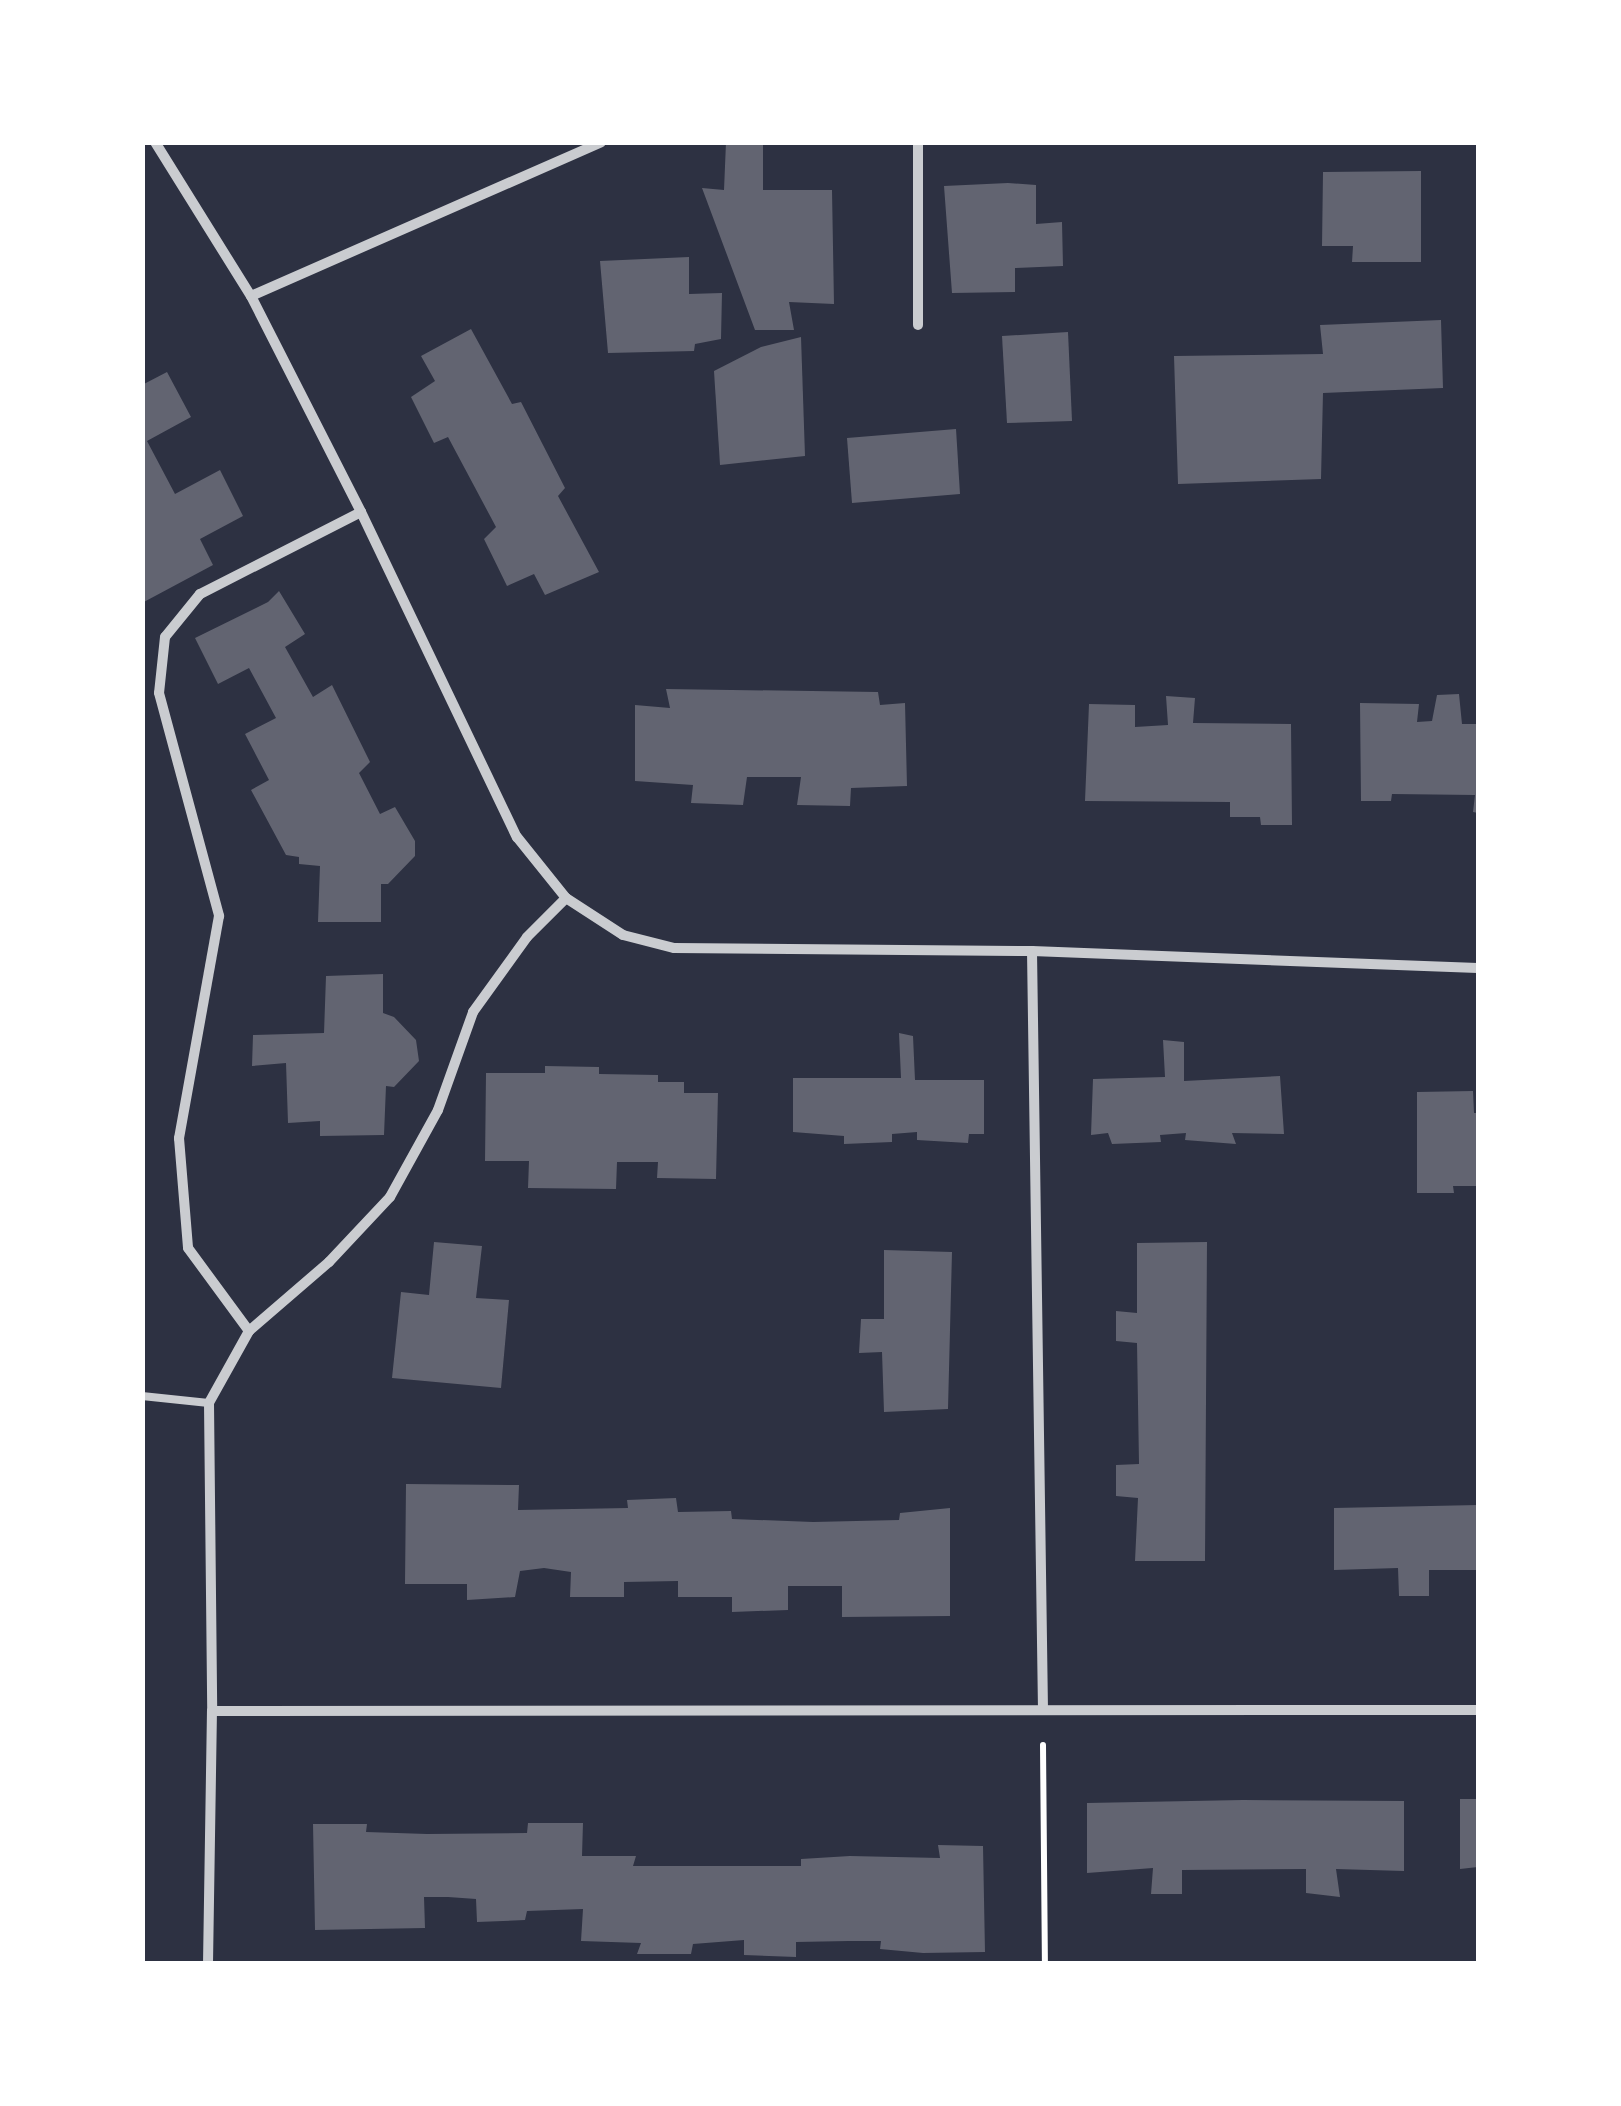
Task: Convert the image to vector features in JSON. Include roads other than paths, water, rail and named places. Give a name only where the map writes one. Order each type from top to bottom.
[{"type":"street","points":[[155,142],[251,296],[361,512],[517,837],[566,898],[623,934],[674,948],[1032,951],[1478,968]]},
{"type":"street","points":[[251,296],[601,142]]},
{"type":"street","points":[[918,142],[918,324]]},
{"type":"street","points":[[249,1330],[188,1248],[179,1138],[218,916],[159,693],[165,637],[200,594],[361,512]]},
{"type":"street","points":[[208,1964],[212,1711],[209,1403],[249,1330],[329,1262],[390,1197],[438,1110],[472,1012],[527,937],[566,898]]},
{"type":"street","points":[[1032,951],[1043,1708]]},
{"type":"street","points":[[212,1711],[1478,1710]]},
{"type":"lane","points":[[142,1396],[209,1403]]}]
